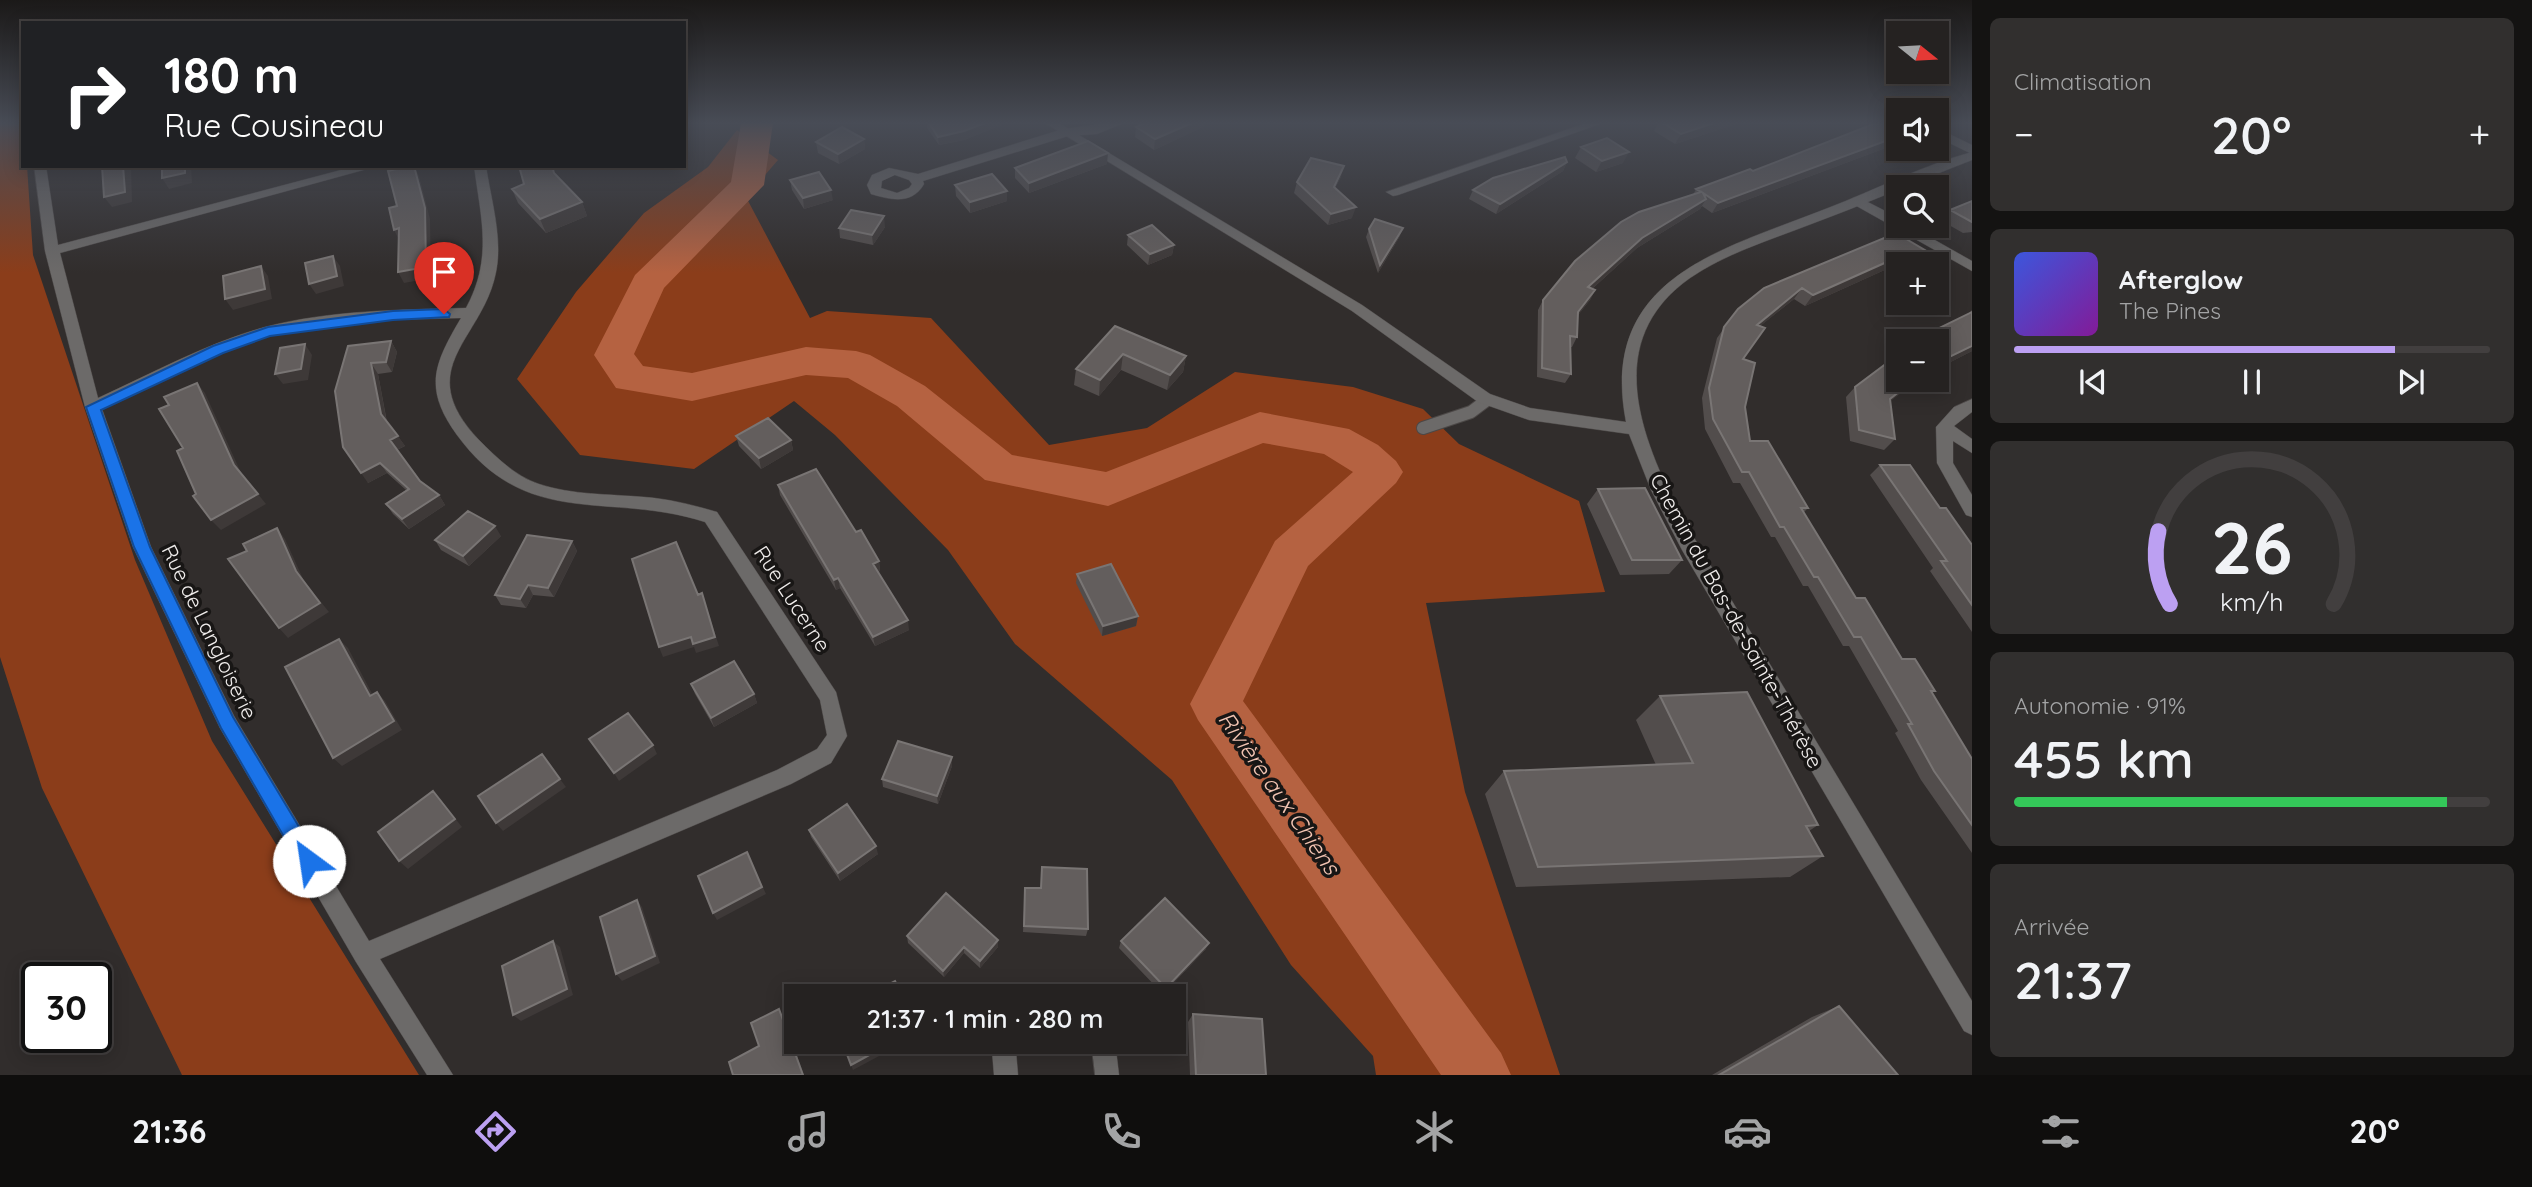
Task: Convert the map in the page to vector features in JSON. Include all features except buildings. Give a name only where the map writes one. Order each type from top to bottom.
[{"type":"street","name":"Rue de Langloiserie","points":[[41,173],[52,251],[93,407],[142,547],[227,722],[364,954],[441,1075]]},
{"type":"street","points":[[52,251],[345,173]]},
{"type":"street","name":"Rue Lucerne","points":[[364,954],[784,776],[824,756],[838,736],[829,698],[711,517],[694,511],[565,499],[552,495],[528,487],[497,466],[464,436],[447,408],[442,370],[489,274],[490,241],[481,173]]},
{"type":"street","points":[[916,179],[933,173]]},
{"type":"street","points":[[1144,173],[1351,304],[1487,400],[1529,414],[1636,429]]},
{"type":"street","points":[[1393,192],[1448,173]]},
{"type":"street","name":"Chemin du Bas-de-Sainte-Thérèse","points":[[1929,173],[1713,261],[1681,279],[1658,299],[1641,324],[1631,353],[1629,386],[1636,429],[1652,473],[1709,579],[1972,1023]]},
{"type":"street","points":[[1858,201],[1886,217]]},
{"type":"street","points":[[1922,238],[1972,267]]},
{"type":"street","points":[[93,407],[218,350],[268,332],[393,315],[469,313]]},
{"type":"street","points":[[1972,405],[1960,411],[1944,427],[1945,463],[1972,510]]},
{"type":"street","points":[[1944,427],[1972,447]]},
{"type":"street","points":[[1004,1054],[1006,1075]]},
{"type":"street","points":[[1106,1054],[1107,1075]]},
{"type":"lane","points":[[1423,428],[1471,412],[1487,400]]},
{"type":"shaded area","points":[[0,173],[27,173],[33,255],[135,560],[212,741],[419,1075],[182,1075],[42,788],[0,657]]},
{"type":"shaded area","points":[[699,173],[767,173],[746,197],[810,318],[827,311],[931,318],[1049,445],[1147,428],[1235,372],[1353,387],[1423,409],[1459,444],[1579,501],[1605,592],[1426,603],[1465,792],[1560,1075],[1376,1075],[1373,1056],[1291,965],[1172,780],[1015,644],[948,550],[835,435],[794,401],[694,469],[580,455],[517,379],[576,292],[644,213]]},
{"type":"waterway","name":"Rivière aux Chiens","points":[[749,173],[747,185],[648,283],[614,355],[630,378],[692,387],[806,361],[856,365],[911,396],[1000,469],[1108,489],[1260,427],[1334,440],[1363,456],[1381,472],[1291,554],[1216,704],[1479,1075]]},
{"type":"route","points":[[309,861],[227,722],[142,547],[93,407],[218,350],[268,332],[393,315],[444,314]]}]
